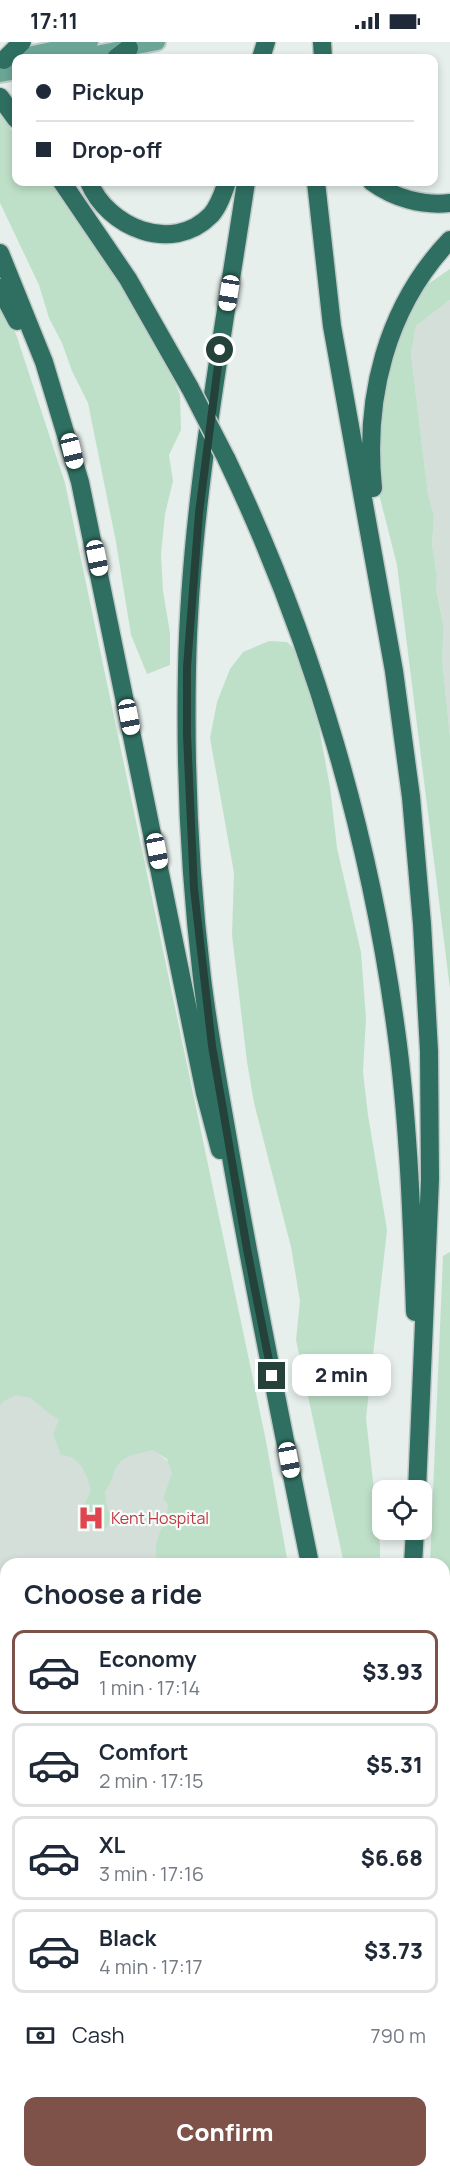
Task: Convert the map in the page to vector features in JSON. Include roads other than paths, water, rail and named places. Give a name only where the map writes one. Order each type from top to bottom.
[{"type":"highway","points":[[0,97],[12,114]]},
{"type":"highway","points":[[65,186],[128,279],[190,388],[226,458],[263,541],[304,648],[339,758],[372,890],[391,993],[406,1116],[420,1431]]},
{"type":"highway","points":[[91,186],[101,204],[120,222],[139,230],[165,233],[190,228],[209,216],[218,205],[225,186]]},
{"type":"highway","points":[[245,186],[217,368],[199,513],[187,667],[187,735],[194,889],[202,972],[247,1249],[309,1558]]},
{"type":"highway","points":[[316,186],[332,326],[390,639]]},
{"type":"highway","points":[[378,186],[410,200],[433,204],[450,203]]},
{"type":"highway","points":[[418,1480],[430,1210],[428,1029],[414,829],[371,468],[370,431],[373,398],[381,361],[399,315],[423,274],[450,240]]},
{"type":"highway","points":[[0,253],[44,362],[80,482],[205,1093],[247,1249]]},
{"type":"highway","points":[[0,288],[31,353],[80,482]]},
{"type":"highway","points":[[413,1558],[414,1540]]},
{"type":"main road","points":[[51,54],[90,42]]},
{"type":"main road","points":[[123,53],[157,42]]},
{"type":"place","name":"Kent Hospital","points":[[91,1518]]}]
